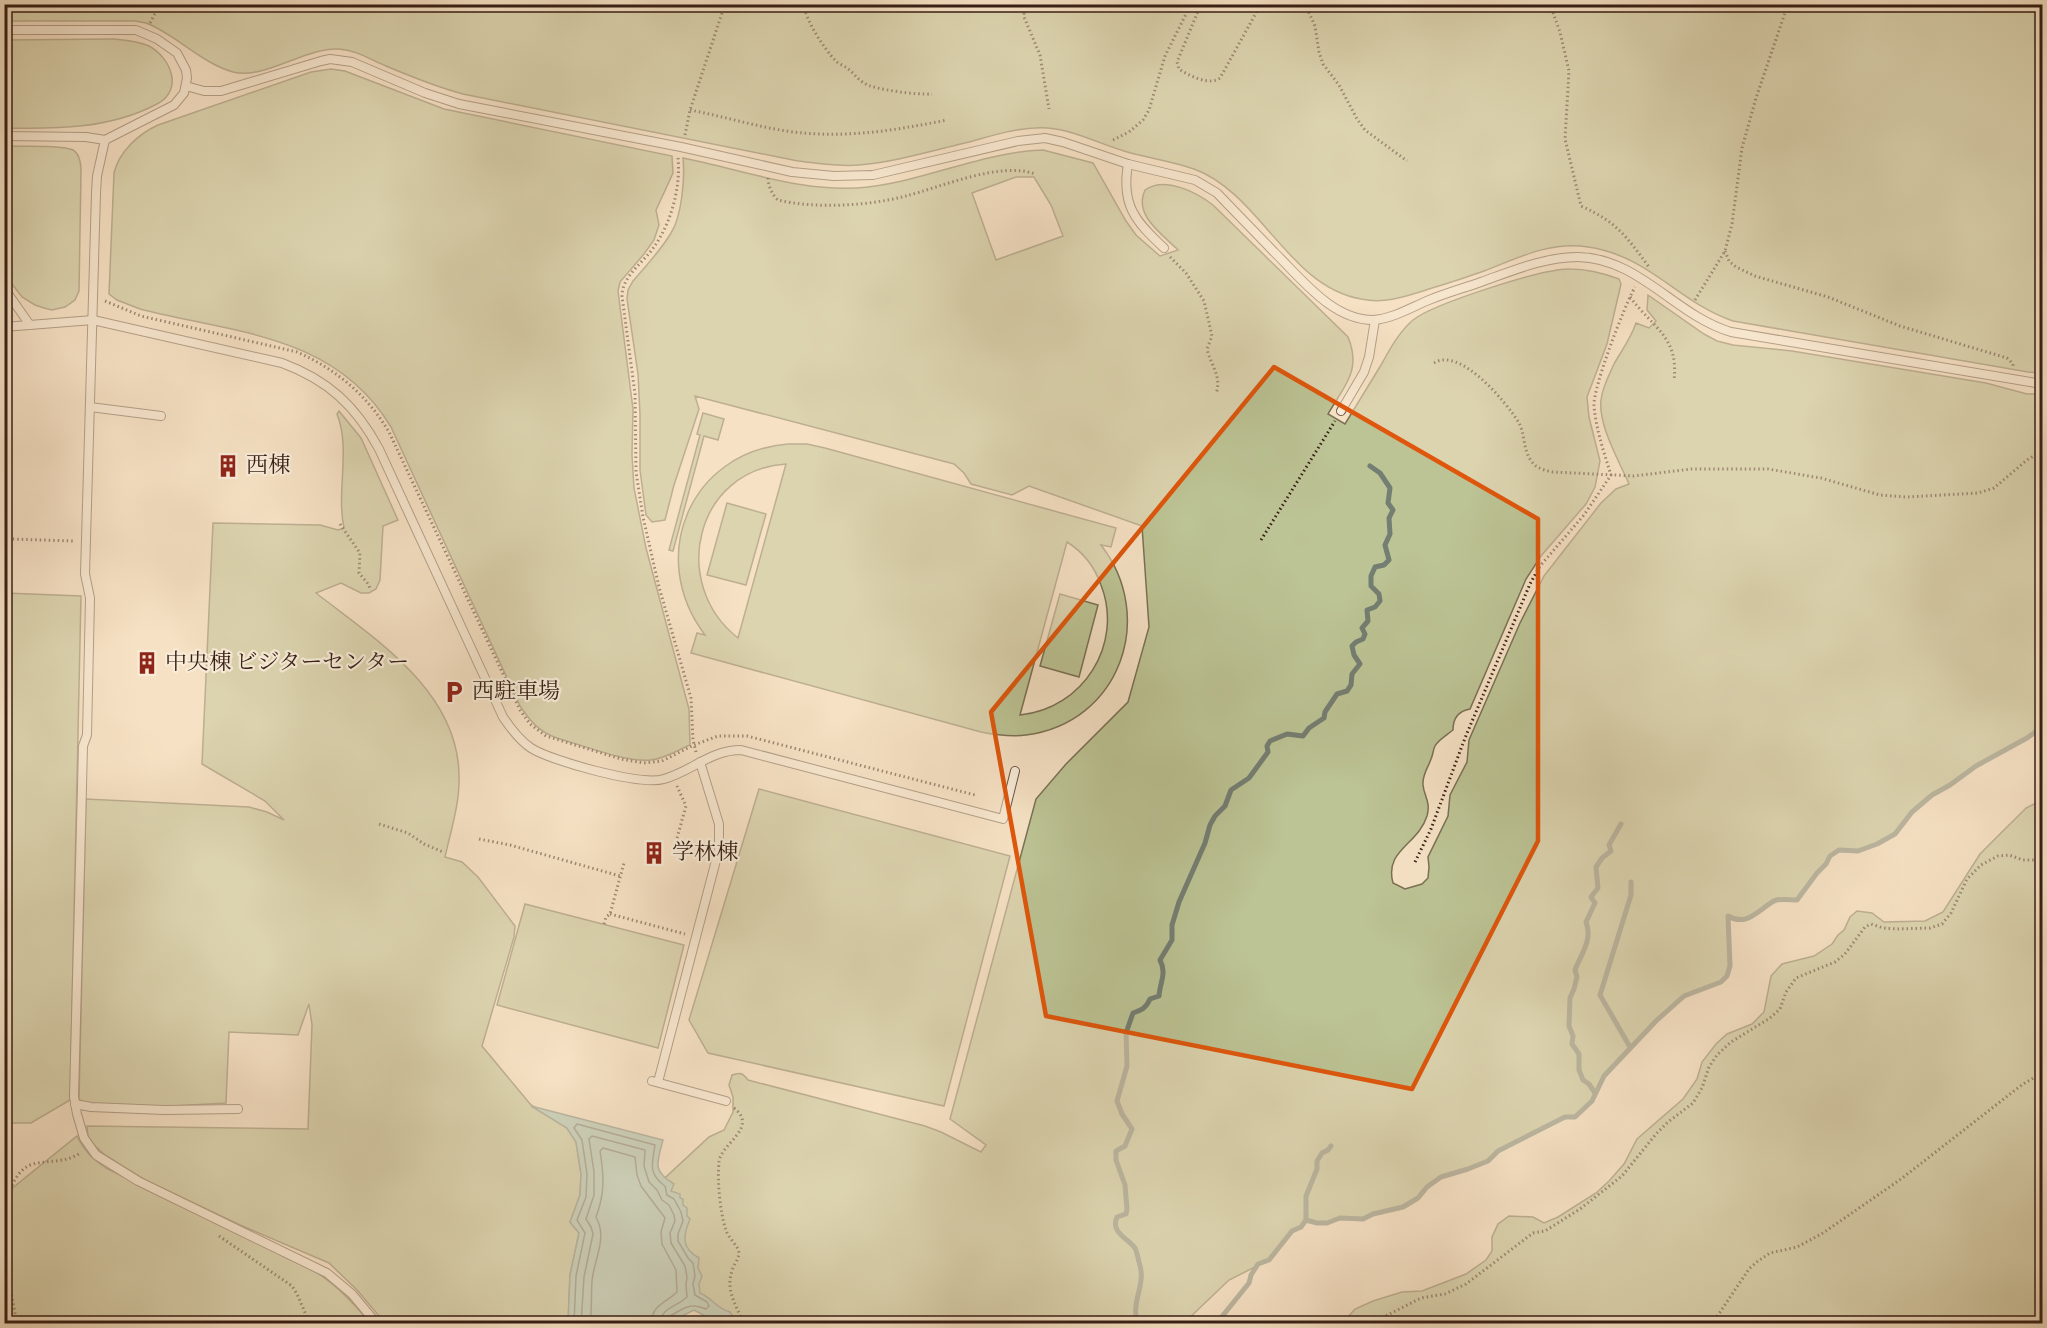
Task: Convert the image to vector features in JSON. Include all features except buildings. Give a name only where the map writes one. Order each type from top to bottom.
[{"type":"lane","points":[[4,30],[125,29],[145,33],[177,53],[186,70],[186,87],[174,105],[105,140],[86,137],[4,136]]},
{"type":"lane","points":[[186,87],[204,91],[221,91],[321,61],[339,60],[352,62],[425,93],[459,104],[681,147],[792,172],[834,176],[873,175],[1018,141],[1045,138],[1128,164],[1185,177],[1206,186],[1217,193],[1325,301],[1357,318],[1375,320],[1391,316],[1520,268],[1557,259],[1578,257],[1595,259],[1620,267],[1641,278],[1703,321],[1731,332],[2043,384]]},
{"type":"lane","points":[[105,140],[97,176],[93,295],[85,574],[90,598],[87,735],[83,746],[75,1104],[88,1147],[112,1167],[327,1273],[352,1294],[377,1323]]},
{"type":"lane","points":[[1128,164],[1125,181],[1130,207],[1142,227],[1164,248]]},
{"type":"lane","points":[[4,288],[30,325]]},
{"type":"lane","points":[[4,327],[93,320],[282,363],[309,374],[344,400],[365,424],[379,449],[503,717],[525,744],[538,752],[622,776],[646,780],[664,779],[723,752],[741,750],[1002,819],[1015,771]]},
{"type":"lane","points":[[1341,411],[1364,372],[1375,320]]},
{"type":"lane","points":[[90,407],[161,416]]},
{"type":"lane","points":[[700,762],[721,837],[696,937],[655,1082],[726,1101]]},
{"type":"lane","points":[[75,1104],[91,1107],[164,1110],[238,1109]]},
{"type":"path","points":[[145,33],[160,4]]},
{"type":"path","points":[[686,134],[690,110],[725,4]]},
{"type":"path","points":[[804,4],[806,17],[830,55],[864,83],[918,95],[932,94]]},
{"type":"path","points":[[1024,4],[1024,17],[1040,55],[1049,108]]},
{"type":"path","points":[[1113,140],[1130,132],[1143,120],[1149,110],[1166,56],[1191,4]]},
{"type":"path","points":[[1200,4],[1177,62],[1179,69],[1186,74],[1213,81],[1220,78],[1261,4]]},
{"type":"path","points":[[1305,4],[1315,26],[1323,64],[1339,85],[1357,119],[1365,130],[1407,161]]},
{"type":"path","points":[[1550,4],[1560,32],[1569,71],[1565,140],[1581,206],[1610,221],[1625,235],[1649,267],[1630,297],[1595,394],[1594,406],[1611,475]]},
{"type":"path","points":[[1697,298],[1725,251],[1732,224],[1742,148],[1756,98],[1788,4]]},
{"type":"path","points":[[690,110],[785,130],[833,135],[868,134],[947,120]]},
{"type":"path","points":[[681,147],[677,157],[679,170],[670,213],[662,234],[622,289],[635,394],[636,472],[640,501],[659,587],[691,698],[694,745],[700,762]]},
{"type":"path","points":[[771,167],[768,184],[774,197],[778,200],[824,204],[861,204],[895,198],[1003,171],[1027,171],[1035,174]]},
{"type":"path","points":[[1164,248],[1191,280],[1204,301],[1212,336],[1207,349],[1218,377],[1219,386],[1216,394]]},
{"type":"path","points":[[1725,251],[1729,261],[1736,267],[1755,276],[1828,297],[1900,326],[2007,358],[2013,364],[2011,378]]},
{"type":"path","points":[[93,295],[141,316],[297,352],[314,359],[360,393],[378,413],[389,432],[520,710],[537,730],[556,740],[621,759],[644,763],[662,761],[718,736],[747,736],[975,795]]},
{"type":"path","points":[[1630,297],[1668,340],[1676,365],[1674,381]]},
{"type":"path","points":[[1434,363],[1439,359],[1447,359],[1477,375],[1496,393],[1518,422],[1524,434],[1529,458],[1536,466],[1553,472],[1634,476],[1691,469],[1768,469],[1821,478],[1880,495],[1906,497],[1978,493],[1994,488],[2027,460],[2043,451]]},
{"type":"path","points":[[1260,540],[1341,411]]},
{"type":"path","points":[[1415,861],[1431,829],[1465,738],[1530,584],[1540,567],[1588,508],[1611,475]]},
{"type":"path","points":[[340,524],[358,549],[359,573],[370,589]]},
{"type":"path","points":[[4,537],[86,541]]},
{"type":"path","points":[[677,785],[686,806],[677,838]]},
{"type":"path","points":[[379,824],[408,833],[424,844],[443,852]]},
{"type":"path","points":[[479,839],[510,845],[620,876]]},
{"type":"path","points":[[1370,1323],[1421,1298],[1445,1294],[1466,1284],[1533,1233],[1545,1231],[1614,1184],[1656,1134],[1693,1103],[1717,1054],[1780,1009],[1786,992],[1796,978],[1835,963],[1845,954],[1865,927],[1871,924],[1897,929],[1930,928],[1942,924],[1951,914],[1968,879],[1981,865],[1998,856],[2009,855],[2029,861],[2043,860]]},
{"type":"path","points":[[604,924],[606,917],[610,914],[624,863]]},
{"type":"path","points":[[610,914],[696,937]]},
{"type":"path","points":[[1712,1323],[1749,1269],[1758,1261],[1770,1253],[1797,1247],[1823,1233],[1900,1179],[2023,1084],[2043,1072]]},
{"type":"path","points":[[726,1101],[739,1112],[742,1119],[738,1135],[721,1154],[719,1174],[726,1233],[739,1256],[731,1272],[730,1292],[744,1323]]},
{"type":"path","points":[[4,1211],[6,1200],[18,1174],[31,1164],[78,1156],[88,1147]]},
{"type":"path","points":[[217,1234],[292,1286],[310,1323]]},
{"type":"path","points":[[4,1255],[17,1323]]},
{"type":"highlighted area","points":[[1274,367],[1538,519],[1538,841],[1412,1089],[1046,1016],[991,712]]},
{"type":"green space","points":[[4,5],[2042,5],[2042,373],[1733,321],[1696,303],[1629,260],[1610,252],[1588,247],[1560,246],[1534,252],[1470,276],[1402,297],[1378,301],[1361,299],[1336,291],[1314,277],[1294,259],[1238,198],[1217,181],[1186,166],[1124,151],[1058,129],[1017,130],[872,164],[844,166],[798,161],[463,94],[424,82],[357,53],[339,49],[313,53],[258,72],[233,72],[210,62],[168,34],[146,23],[135,21],[5,21]]},
{"type":"green space","points":[[113,39],[145,44],[157,51],[171,74],[170,91],[165,98],[139,112],[102,123],[44,128],[5,128],[5,40]]},
{"type":"green space","points":[[331,69],[345,71],[444,109],[672,156],[673,173],[656,210],[659,225],[654,240],[620,282],[618,291],[633,409],[634,488],[646,548],[689,709],[690,745],[656,759],[630,759],[557,738],[545,733],[531,721],[520,706],[391,427],[368,396],[341,373],[312,355],[280,342],[246,332],[140,309],[117,300],[109,294],[114,173],[120,158],[130,144],[143,133],[158,125],[311,72]]},
{"type":"green space","points":[[5,146],[67,148],[73,150],[79,157],[81,172],[79,291],[75,300],[65,307],[52,310],[35,305],[22,297],[5,275]]},
{"type":"green space","points":[[1043,150],[1093,163],[1136,235],[1160,256],[1178,250],[1157,231],[1146,216],[1142,199],[1145,190],[1153,186],[1171,185],[1198,195],[1213,205],[1348,337],[1352,349],[1352,369],[1345,386],[1328,414],[1345,424],[1399,335],[1413,320],[1424,313],[1489,288],[1557,270],[1589,271],[1619,279],[1621,284],[1607,344],[1587,397],[1589,417],[1600,461],[1595,487],[1586,504],[1541,556],[1526,579],[1470,709],[1459,714],[1455,719],[1453,730],[1435,746],[1423,781],[1428,803],[1427,816],[1417,834],[1397,855],[1393,863],[1393,883],[1405,889],[1422,884],[1428,878],[1428,857],[1448,816],[1450,795],[1467,762],[1469,740],[1520,623],[1544,576],[1601,503],[1616,489],[1629,484],[1606,432],[1601,400],[1608,377],[1636,323],[1649,328],[1656,321],[1647,310],[1648,295],[1717,341],[1986,383],[2027,394],[2042,394],[2042,727],[1932,795],[1912,812],[1895,834],[1858,851],[1839,850],[1830,856],[1797,900],[1776,900],[1752,916],[1741,920],[1728,917],[1730,966],[1727,976],[1721,982],[1684,996],[1656,1021],[1604,1076],[1592,1101],[1575,1117],[1564,1117],[1498,1151],[1488,1161],[1441,1177],[1427,1187],[1418,1198],[1403,1207],[1373,1214],[1363,1219],[1340,1218],[1327,1223],[1306,1220],[1301,1227],[1292,1231],[1269,1260],[1229,1280],[1184,1323],[739,1324],[708,1316],[653,1189],[709,1137],[724,1130],[733,1112],[733,1097],[729,1085],[732,1075],[741,1074],[748,1080],[925,1126],[981,1152],[986,1145],[950,1119],[1036,799],[1066,764],[1128,702],[1149,627],[1142,526],[1029,486],[1012,495],[971,484],[954,464],[695,396],[699,409],[665,520],[652,522],[646,515],[640,470],[638,374],[627,299],[628,290],[663,246],[675,226],[682,196],[683,158],[775,180],[844,188],[868,187],[912,179],[977,161]],"holes":[[[1016,177],[1034,177],[1051,205],[1063,236],[996,260],[972,193]]]},
{"type":"green space","points":[[339,411],[361,438],[398,520],[383,526],[380,580],[376,589],[369,593],[361,593],[341,583],[316,593],[363,629],[409,670],[429,693],[445,718],[455,745],[459,775],[458,796],[445,857],[462,862],[478,877],[515,926],[514,937],[482,1046],[531,1105],[567,1128],[576,1142],[581,1174],[580,1195],[570,1222],[579,1233],[570,1275],[568,1323],[385,1323],[357,1290],[329,1263],[240,1225],[145,1180],[105,1155],[88,1137],[87,1126],[308,1129],[312,1025],[309,1004],[298,1035],[229,1032],[226,1103],[155,1107],[86,1104],[79,1099],[86,799],[249,807],[284,820],[265,801],[202,764],[213,523],[320,525],[338,530],[344,528],[342,514],[343,441],[337,414]]},
{"type":"green space","points":[[703,413],[724,419],[718,440],[704,436],[673,551],[669,550],[700,435],[697,434]]},
{"type":"green space","points":[[788,444],[807,444],[1116,528],[1111,547],[1101,545],[1118,573],[1126,603],[1127,634],[1120,662],[1106,689],[1085,710],[1059,726],[1015,736],[981,732],[691,653],[697,633],[705,635],[688,605],[679,573],[679,542],[688,513],[703,487],[725,466],[754,451]],"holes":[[[786,464],[738,638],[717,615],[704,589],[699,561],[702,533],[713,507],[730,486],[755,471]],[[1067,542],[1088,561],[1101,585],[1107,607],[1107,629],[1102,650],[1093,670],[1079,687],[1062,700],[1043,710],[1020,715]]]},
{"type":"green space","points":[[727,503],[766,514],[746,585],[707,575]]},
{"type":"green space","points":[[5,593],[81,596],[70,1100],[31,1123],[5,1123]]},
{"type":"green space","points":[[1060,594],[1098,605],[1079,677],[1040,666]]},
{"type":"green space","points":[[759,789],[1010,856],[944,1106],[708,1053],[689,1020]]},
{"type":"green space","points":[[2042,800],[2042,1323],[1334,1323],[1345,1320],[1355,1309],[1373,1301],[1402,1292],[1422,1291],[1466,1274],[1486,1260],[1492,1251],[1492,1237],[1498,1224],[1509,1216],[1533,1217],[1544,1223],[1596,1193],[1624,1164],[1637,1139],[1683,1099],[1697,1079],[1702,1062],[1716,1044],[1727,1034],[1752,1024],[1764,1012],[1771,976],[1782,964],[1814,956],[1832,944],[1844,930],[1850,917],[1857,911],[1872,913],[1884,922],[1925,921],[1943,912],[1980,854],[2026,808]]},
{"type":"green space","points":[[525,904],[684,945],[658,1048],[497,1005]]},
{"type":"green space","points":[[77,1136],[89,1154],[106,1168],[316,1272],[345,1295],[370,1323],[5,1324],[5,1194]]},
{"type":"water","points":[[531,1106],[663,1140],[658,1166],[662,1175],[674,1184],[671,1191],[680,1194],[683,1205],[687,1208],[687,1216],[690,1219],[685,1241],[689,1250],[699,1258],[698,1268],[702,1276],[699,1284],[700,1293],[730,1312],[737,1323],[718,1323],[694,1310],[668,1323],[568,1323],[570,1275],[579,1233],[570,1222],[580,1195],[581,1174],[576,1142],[567,1128]]},
{"type":"waterway","points":[[1137,1324],[1136,1307],[1141,1270],[1135,1248],[1121,1235],[1115,1223],[1117,1217],[1126,1214],[1127,1209],[1125,1185],[1116,1160],[1116,1151],[1125,1146],[1132,1129],[1117,1101],[1127,1066],[1126,1033],[1133,1013],[1147,1005],[1150,999],[1159,996],[1163,973],[1160,960],[1172,940],[1172,925],[1179,902],[1205,843],[1210,825],[1225,806],[1231,790],[1249,778],[1268,752],[1267,746],[1270,741],[1287,734],[1303,736],[1309,728],[1324,718],[1325,712],[1337,694],[1347,691],[1351,685],[1352,674],[1360,664],[1354,655],[1352,646],[1363,639],[1365,634],[1362,628],[1368,621],[1367,610],[1375,607],[1380,601],[1379,594],[1371,586],[1371,576],[1375,567],[1384,565],[1389,560],[1385,545],[1390,534],[1389,518],[1393,510],[1388,503],[1390,488],[1380,473],[1370,466]]},
{"type":"waterway","points":[[1216,1324],[1249,1283],[1258,1264],[1269,1260],[1292,1231],[1301,1227],[1306,1220],[1327,1223],[1340,1218],[1363,1219],[1373,1214],[1403,1207],[1418,1198],[1427,1187],[1441,1177],[1488,1161],[1498,1151],[1565,1117],[1575,1117],[1592,1101],[1604,1076],[1656,1021],[1684,996],[1721,982],[1727,976],[1730,966],[1728,916],[1741,920],[1752,916],[1776,900],[1797,900],[1830,856],[1839,850],[1858,851],[1895,834],[1912,812],[1932,795],[2042,727]]},
{"type":"waterway","points":[[1595,1093],[1583,1080],[1579,1070],[1579,1054],[1572,1044],[1573,1036],[1569,1026],[1570,998],[1577,977],[1575,970],[1587,941],[1586,922],[1595,903],[1591,897],[1598,888],[1596,867],[1611,851],[1609,845],[1621,824]]},
{"type":"waterway","points":[[1630,1047],[1600,995],[1631,895],[1631,882]]},
{"type":"waterway","points":[[1306,1220],[1306,1196],[1317,1169],[1317,1161],[1322,1153],[1331,1146]]},
{"type":"place","name":"西棟","points":[[228,466]]},
{"type":"place","name":"中央棟 ビジターセンター","points":[[147,663]]},
{"type":"place","name":"西駐車場","points":[[454,692]]},
{"type":"place","name":"学林棟","points":[[654,853]]}]
